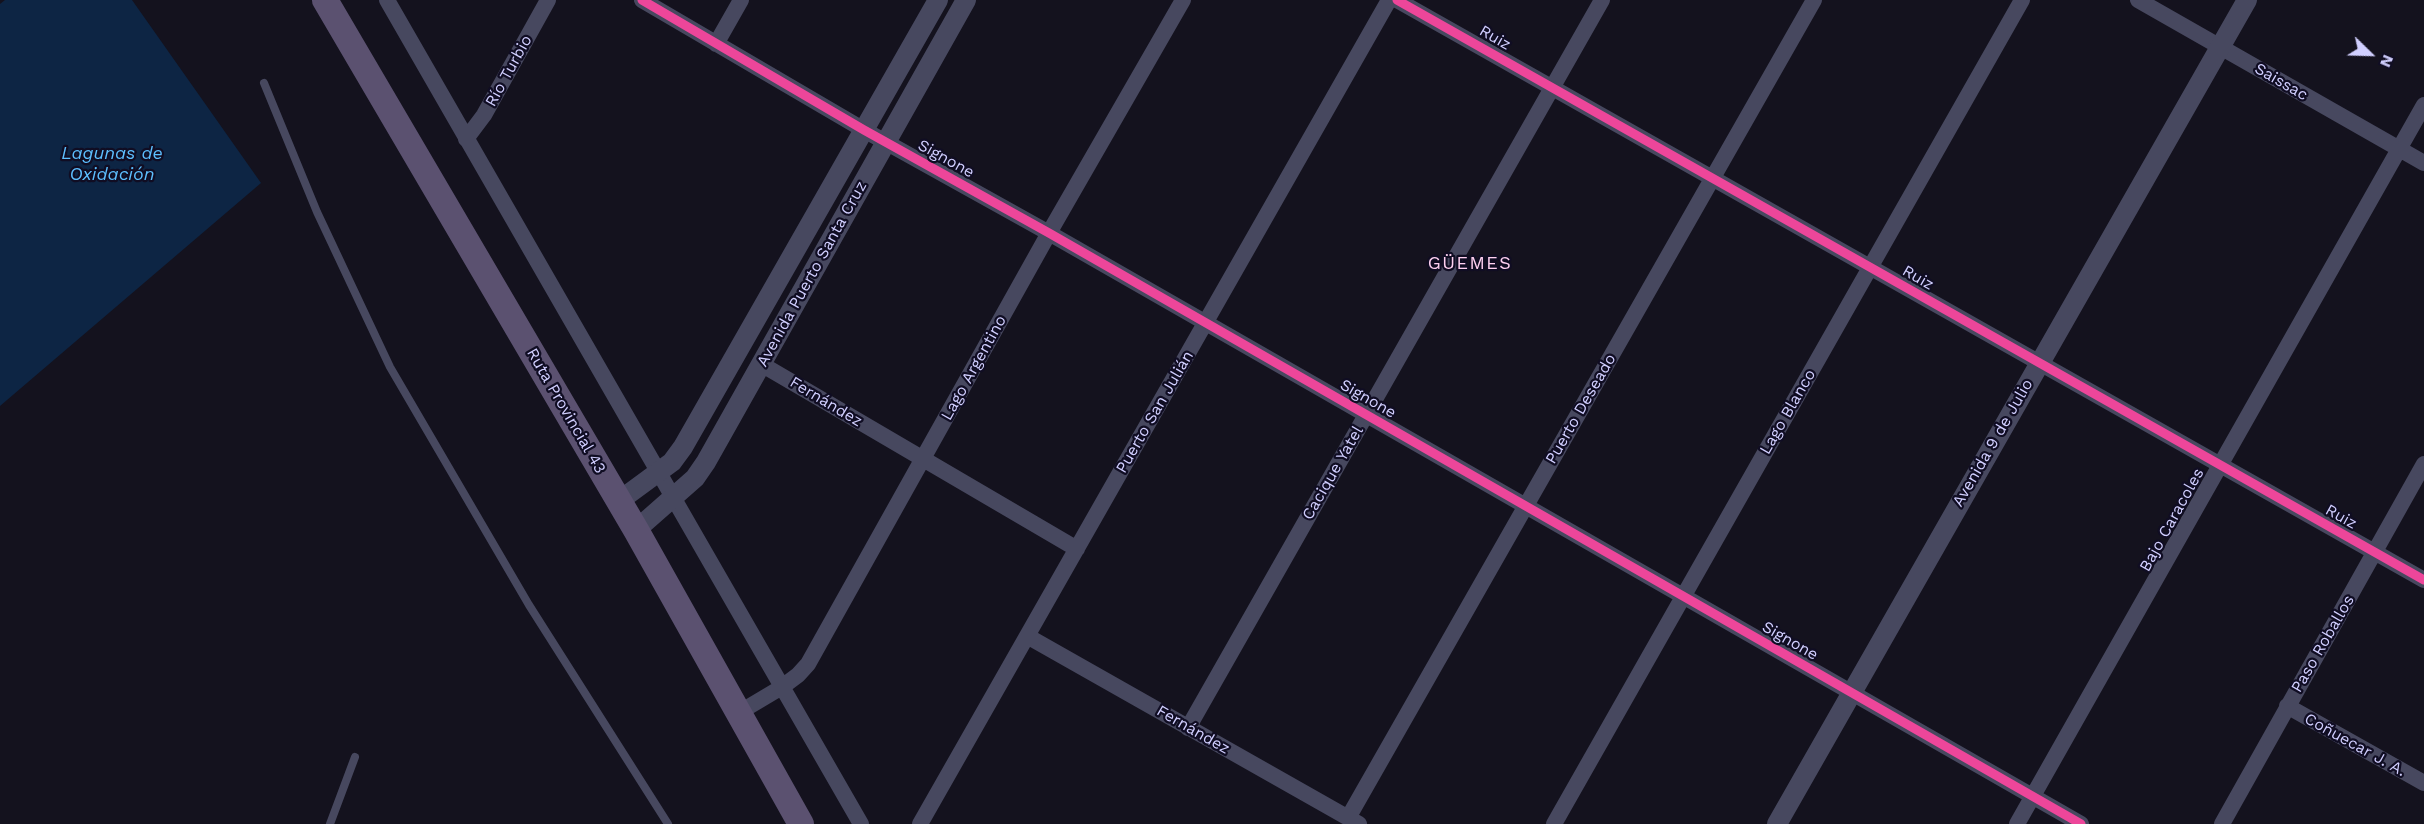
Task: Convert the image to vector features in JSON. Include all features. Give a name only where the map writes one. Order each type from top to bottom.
[{"type":"main road","name":"Ruta Provincial 43","points":[[325,0],[636,530],[801,824]]},
{"type":"street","points":[[387,0],[861,824]]},
{"type":"street","name":"Río Turbio","points":[[466,139],[484,115],[548,0]]},
{"type":"street","name":"Signone","points":[[642,0],[864,130],[1049,233],[2081,824]]},
{"type":"street","points":[[716,44],[741,0]]},
{"type":"street","name":"Avenida Puerto Santa Cruz","points":[[619,501],[672,462],[682,447],[938,0]]},
{"type":"street","name":"Avenida Puerto Santa Cruz","points":[[636,530],[695,478],[706,462],[966,0]]},
{"type":"street","name":"Lago Argentino","points":[[740,712],[782,687],[808,664],[1049,233],[1183,0]]},
{"type":"street","name":"Puerto San Julián","points":[[920,824],[1389,0]]},
{"type":"street","name":"Ruiz","points":[[1397,0],[2424,580]]},
{"type":"street","name":"Cacique Yatel","points":[[1188,728],[1602,0]]},
{"type":"street","name":"Puerto Deseado","points":[[1353,821],[1525,506],[1814,0]]},
{"type":"street","name":"Lago Blanco","points":[[1554,824],[2022,0]]},
{"type":"street","name":"Saissac","points":[[2138,0],[2424,163]]},
{"type":"street","name":"Avenida 9 de Julio","points":[[1777,824],[2247,0]]},
{"type":"street","name":"Bajo Caracoles","points":[[2017,824],[2424,105]]},
{"type":"street","name":"Fernández","points":[[761,364],[1077,549]]},
{"type":"street","name":"Paso Roballos","points":[[2222,824],[2424,464]]},
{"type":"street","name":"Fernández","points":[[1027,636],[1353,821]]},
{"type":"street","name":"Coñuecar J. A.","points":[[2287,706],[2424,783]]},
{"type":"lane","points":[[264,83],[317,212],[390,367],[529,605],[668,824]]},
{"type":"lane","points":[[330,824],[355,758]]},
{"type":"water","name":"Lagunas de Oxidación","points":[[5,0],[132,0],[261,183],[0,406],[0,4]]},
{"type":"cycle path","points":[[642,0],[864,130],[1049,233],[2081,824]]},
{"type":"cycle path","points":[[1397,0],[2424,580]]},
{"type":"district","name":"GÜEMES","points":[[1470,264]]}]
